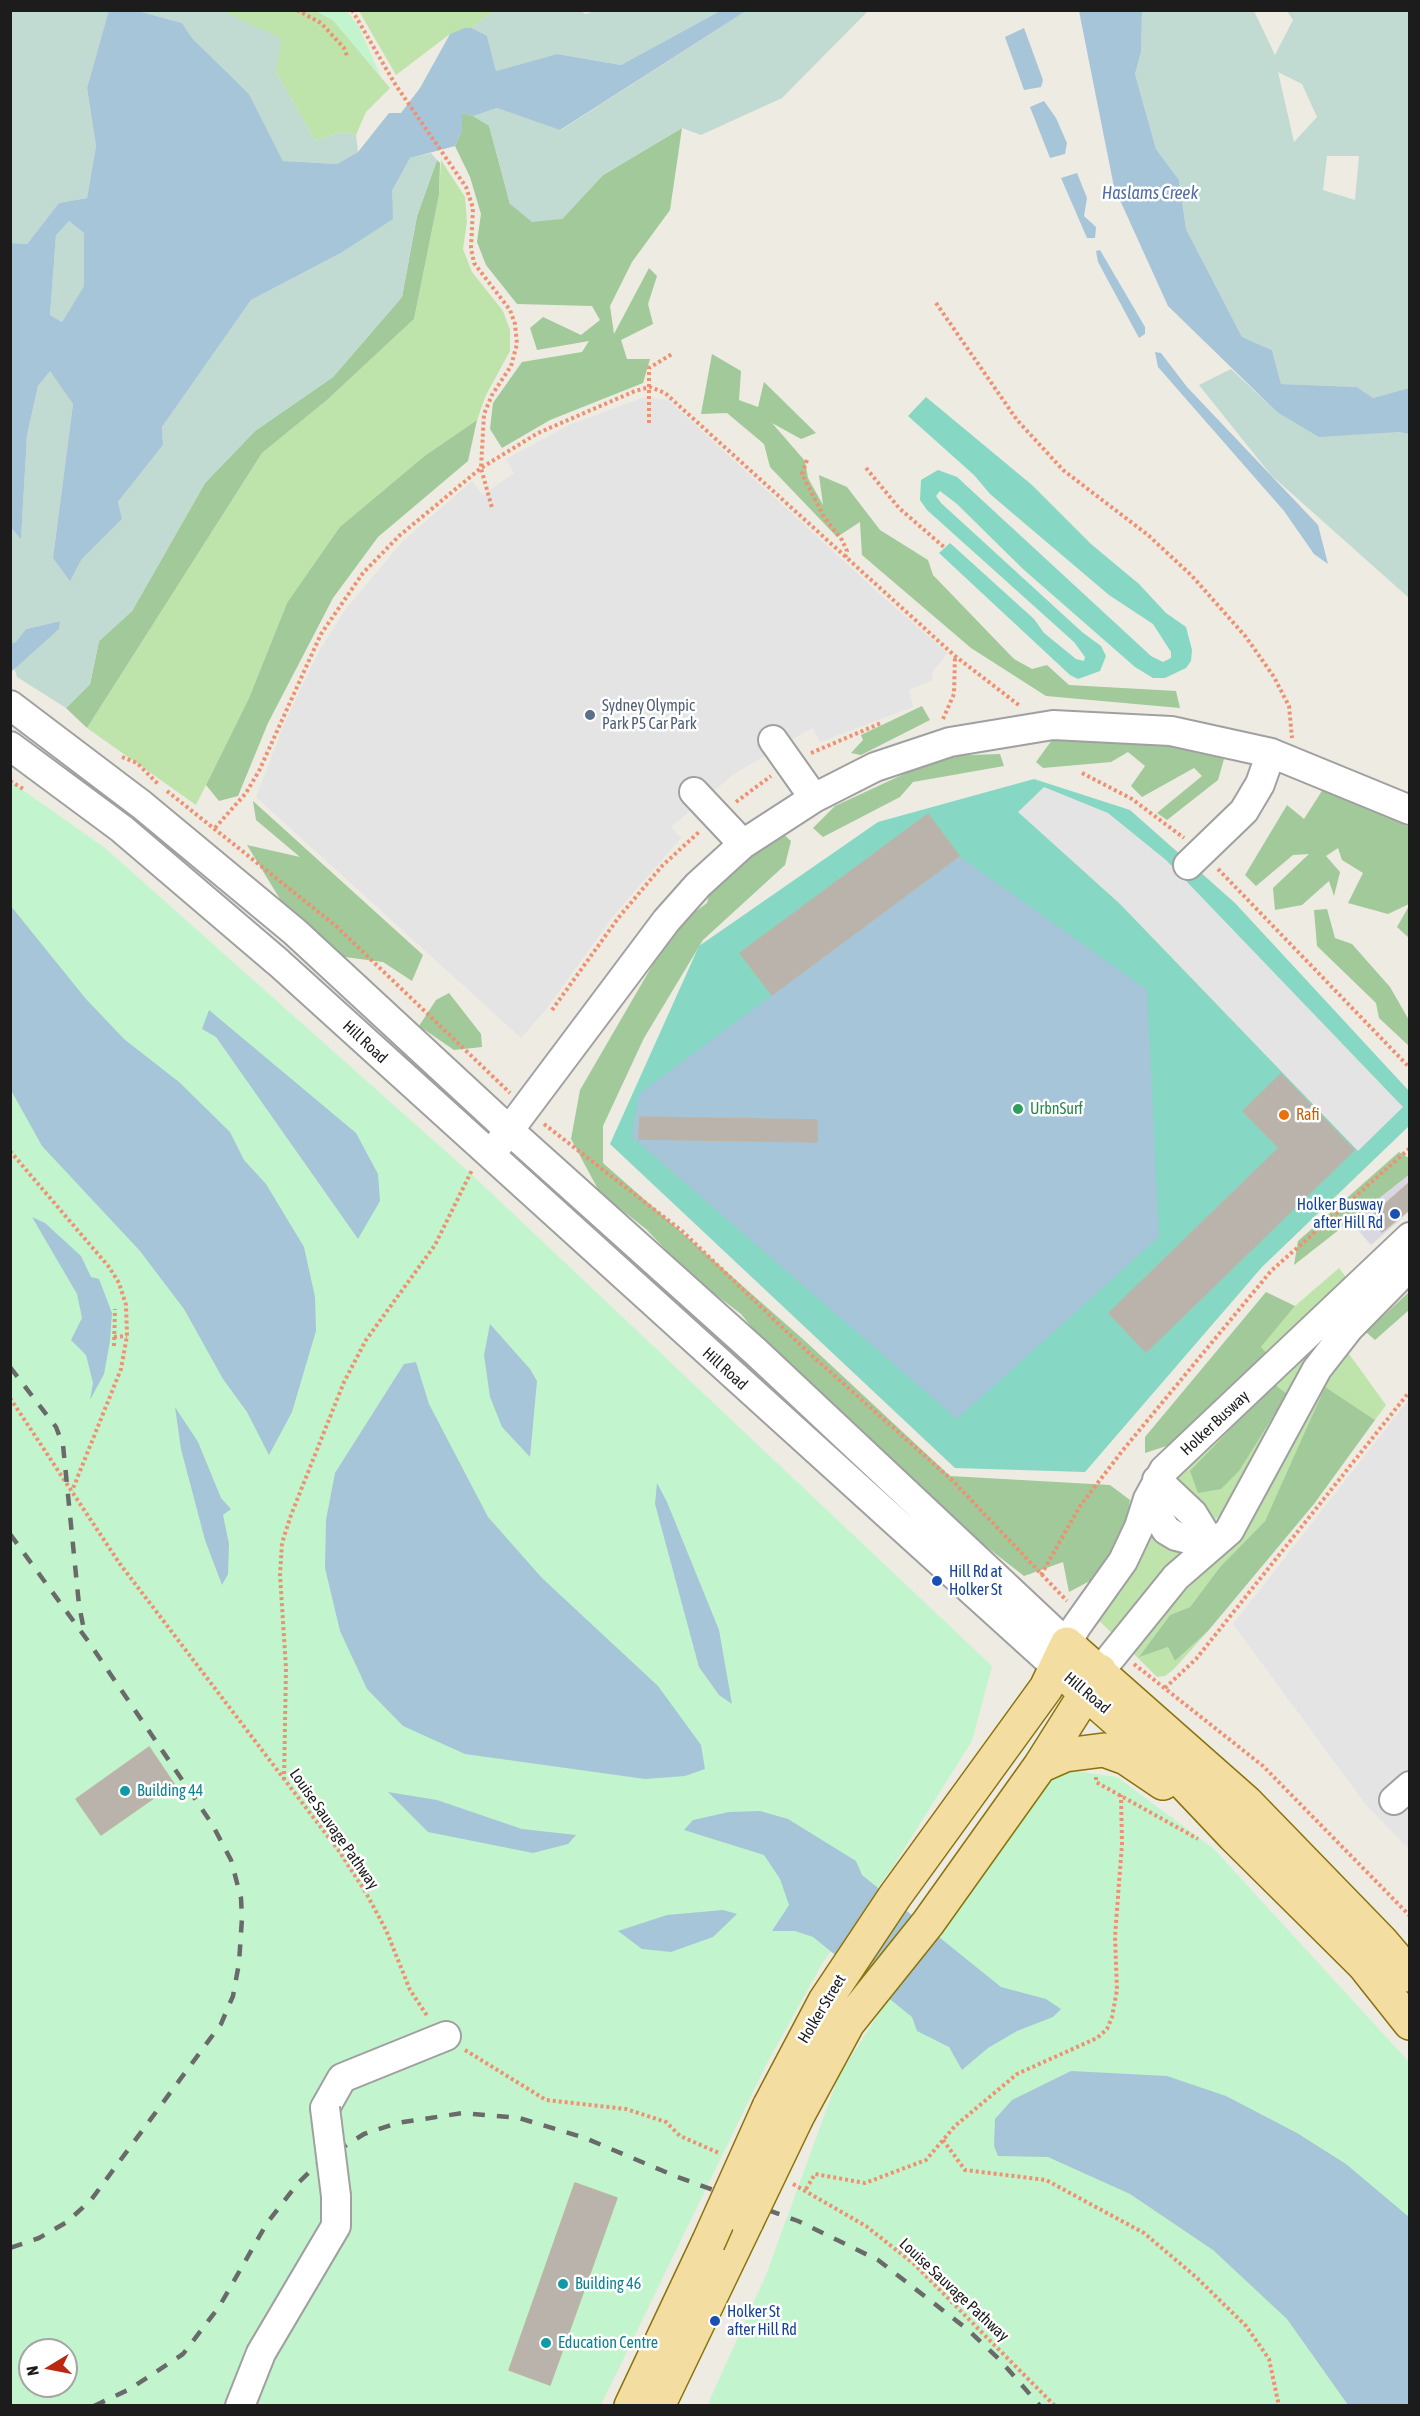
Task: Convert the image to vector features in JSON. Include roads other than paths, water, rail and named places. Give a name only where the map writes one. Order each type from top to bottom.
[{"type":"main road","name":"Hill Road","points":[[1062,1655],[1246,1802],[1382,1941],[1410,1975]]},
{"type":"main road","name":"Holker Street","points":[[658,2406],[747,2221],[783,2112],[825,2001],[895,1896],[1046,1688],[1062,1655]]},
{"type":"main road","name":"Hill Road","points":[[1093,1681],[1162,1760],[1234,1836],[1364,1965],[1410,2023]]},
{"type":"main road","name":"Holker Street","points":[[631,2406],[708,2243],[783,2112],[848,2023],[928,1923],[1040,1766],[1093,1681]]},
{"type":"main road","points":[[1040,1766],[1078,1752],[1094,1750],[1115,1753],[1151,1773],[1234,1836]]},
{"type":"street","name":"Hill Road","points":[[10,705],[142,805],[295,932],[510,1131],[756,1352],[1062,1655]]},
{"type":"street","points":[[482,1161],[510,1131],[666,921],[698,885],[743,844],[814,798],[875,767],[927,748],[999,732],[1053,725],[1171,731],[1281,748],[1410,810]]},
{"type":"street","points":[[773,740],[814,798]]},
{"type":"street","name":"Hill Road","points":[[10,746],[122,829],[244,933],[482,1161],[1062,1655]]},
{"type":"street","points":[[1195,859],[1244,811],[1281,748]]},
{"type":"street","points":[[693,792],[743,844]]},
{"type":"street","name":"Holker Busway","points":[[1062,1655],[1076,1627],[1124,1561],[1153,1490],[1410,1237]]},
{"type":"street","points":[[1093,1681],[1176,1577],[1232,1526],[1252,1483],[1317,1369],[1349,1328],[1410,1266]]},
{"type":"street","points":[[1153,1490],[1166,1530],[1176,1536],[1212,1545]]},
{"type":"street","points":[[240,2406],[261,2353],[336,2226],[336,2196],[325,2108],[342,2078],[446,2036]]},
{"type":"water","points":[[109,10],[138,11],[182,23],[192,38],[249,94],[283,161],[337,164],[358,152],[389,113],[401,113],[420,88],[450,34],[465,28],[472,28],[487,36],[496,71],[557,54],[621,65],[720,11],[746,11],[560,130],[497,108],[473,116],[462,113],[462,130],[455,146],[410,158],[392,191],[393,219],[339,254],[251,300],[162,427],[163,445],[118,502],[122,519],[81,560],[70,581],[53,558],[73,404],[50,371],[38,386],[27,435],[21,539],[11,528],[11,243],[27,244],[59,203],[87,198],[96,146],[87,88]],"holes":[[[69,221],[84,233],[84,286],[62,322],[50,315],[56,235]]]},
{"type":"water","name":"Haslams Creek","points":[[1079,11],[1142,11],[1141,52],[1135,74],[1156,149],[1179,180],[1186,229],[1242,337],[1272,350],[1281,384],[1357,387],[1373,398],[1409,388],[1409,434],[1398,432],[1319,437],[1277,412],[1168,306],[1114,187]]},
{"type":"water","points":[[1024,28],[1043,80],[1041,87],[1024,90],[1005,37]]},
{"type":"water","points":[[1044,101],[1056,118],[1067,143],[1065,154],[1050,158],[1030,107]]},
{"type":"water","points":[[1077,173],[1087,198],[1084,216],[1096,227],[1095,238],[1087,238],[1061,178]]},
{"type":"water","points":[[1100,250],[1145,327],[1145,334],[1139,338],[1098,262],[1096,251]]},
{"type":"water","points":[[1155,352],[1161,353],[1187,387],[1318,525],[1328,564],[1314,554],[1284,511],[1158,367]]},
{"type":"water","points":[[60,621],[59,629],[11,672],[11,644],[16,642],[26,629]]},
{"type":"water","points":[[959,856],[1147,990],[1159,1237],[957,1419],[632,1137],[639,1094]]},
{"type":"water","points":[[10,905],[86,999],[124,1039],[179,1082],[230,1132],[244,1160],[266,1184],[304,1247],[315,1297],[316,1331],[292,1412],[269,1455],[247,1412],[223,1379],[184,1309],[140,1251],[42,1146],[12,1092]]},
{"type":"water","points":[[209,1010],[356,1133],[378,1174],[380,1201],[358,1239],[216,1037],[202,1029]]},
{"type":"water","points":[[32,1217],[45,1223],[81,1256],[91,1277],[99,1279],[112,1313],[104,1374],[90,1400],[93,1383],[86,1355],[71,1340],[82,1318],[77,1294]]},
{"type":"water","points":[[490,1324],[530,1369],[537,1381],[530,1457],[502,1427],[490,1397],[484,1355]]},
{"type":"water","points":[[416,1362],[429,1404],[488,1517],[542,1578],[658,1686],[701,1745],[705,1769],[685,1776],[645,1779],[465,1754],[403,1726],[367,1689],[340,1631],[325,1568],[326,1520],[335,1473],[404,1364]]},
{"type":"water","points":[[175,1407],[198,1442],[221,1498],[231,1509],[223,1515],[229,1544],[228,1574],[222,1585],[205,1540],[181,1449]]},
{"type":"water","points":[[657,1483],[667,1502],[719,1630],[732,1704],[719,1695],[699,1667],[655,1504]]},
{"type":"water","points":[[388,1792],[437,1800],[522,1829],[576,1835],[568,1844],[533,1853],[428,1832]]},
{"type":"water","points":[[760,1811],[788,1819],[856,1861],[862,1875],[1001,1987],[1046,1999],[1061,2009],[1053,2017],[1017,2031],[988,2048],[962,2070],[949,2047],[917,2031],[912,2017],[813,1937],[795,1931],[772,1931],[789,1905],[780,1879],[764,1855],[684,1830],[693,1820],[729,1812]]},
{"type":"water","points":[[723,1910],[737,1914],[713,1937],[671,1952],[642,1949],[618,1931],[667,1915]]},
{"type":"water","points":[[1071,2071],[1167,2076],[1226,2096],[1297,2133],[1346,2164],[1409,2217],[1409,2405],[1348,2405],[1287,2319],[1213,2250],[1130,2194],[1048,2157],[998,2156],[994,2146],[995,2119],[1012,2100]]},
{"type":"railway","points":[[10,1367],[56,1427],[63,1445],[79,1605],[84,1630]]},
{"type":"railway","points":[[10,1534],[88,1641],[212,1824],[231,1860],[241,1898],[242,1918],[239,1963],[233,1996],[221,2024],[91,2200],[67,2222],[39,2238],[10,2248]]},
{"type":"railway","points":[[94,2406],[130,2389],[183,2354],[219,2307],[267,2223],[298,2183],[321,2161],[364,2134],[397,2123],[463,2113],[519,2118],[585,2138],[675,2176],[798,2221],[878,2260],[967,2329],[1000,2360],[1040,2406]]},
{"type":"place","name":"Sydney Olympic Park P5 Car Park","points":[[590,715]]},
{"type":"place","name":"UrbnSurf","points":[[1018,1109]]},
{"type":"place","name":"Rafi","points":[[1284,1115]]},
{"type":"place","name":"Holker Busway after Hill Rd","points":[[1395,1214]]},
{"type":"place","name":"Hill Rd at Holker St","points":[[937,1581]]},
{"type":"place","name":"Building 44","points":[[125,1791]]},
{"type":"place","name":"Building 46","points":[[563,2284]]},
{"type":"place","name":"Holker St after Hill Rd","points":[[715,2321]]},
{"type":"place","name":"Education Centre","points":[[546,2343]]}]
